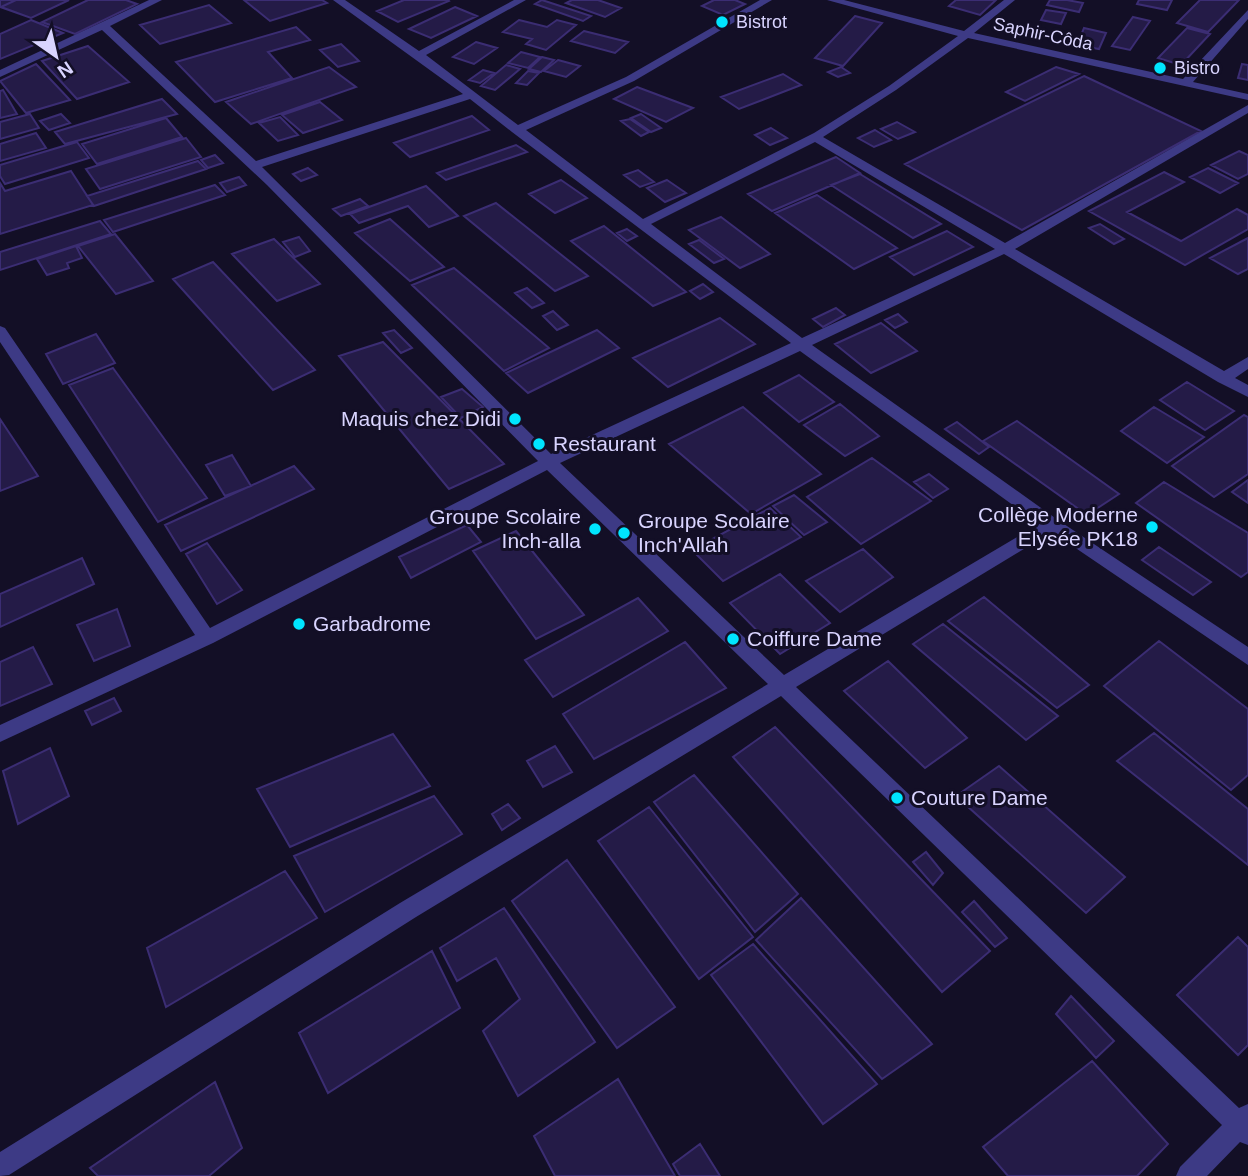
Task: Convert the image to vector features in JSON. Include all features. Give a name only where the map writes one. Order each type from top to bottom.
[{"type":"street","points":[[0,74],[105,27],[157,0]]},
{"type":"street","points":[[338,0],[419,55],[802,345],[1052,524],[1248,657]]},
{"type":"street","points":[[419,55],[521,0]]},
{"type":"street","points":[[516,130],[630,79],[767,0]]},
{"type":"street","name":"Saphir-Côda","points":[[832,0],[967,35],[1248,97]]},
{"type":"street","points":[[642,224],[815,137],[875,100],[967,35],[1010,0]]},
{"type":"street","points":[[1186,83],[1248,13]]},
{"type":"street","points":[[105,27],[253,166],[549,462],[1245,1125],[1189,1176]]},
{"type":"street","points":[[253,166],[470,95]]},
{"type":"street","points":[[0,734],[208,638],[549,462],[1003,250],[1248,108]]},
{"type":"street","points":[[815,137],[1248,392]]},
{"type":"street","points":[[0,331],[208,638]]},
{"type":"street","points":[[1223,379],[1248,362]]},
{"type":"street","points":[[0,1166],[408,910],[784,688],[1052,524]]},
{"type":"building","points":[[0,0],[69,0],[31,18],[0,7]]},
{"type":"building","points":[[16,0],[69,0],[31,18],[1,7]]},
{"type":"building","points":[[88,0],[126,0],[137,4],[75,34],[42,22]]},
{"type":"building","points":[[244,0],[322,0],[327,3],[270,21]]},
{"type":"building","points":[[404,0],[449,1],[398,22],[377,11]]},
{"type":"building","points":[[542,0],[591,16],[583,21],[535,4]]},
{"type":"building","points":[[572,0],[598,0],[621,8],[605,17],[566,3]]},
{"type":"building","points":[[714,0],[735,0],[745,4],[723,15],[702,6]]},
{"type":"building","points":[[956,0],[996,0],[980,15],[949,6]]},
{"type":"building","points":[[1050,0],[1083,3],[1079,12],[1047,5]]},
{"type":"building","points":[[1139,0],[1172,0],[1167,10],[1137,4]]},
{"type":"building","points":[[1200,0],[1239,0],[1208,32],[1177,23]]},
{"type":"building","points":[[209,5],[231,23],[160,44],[140,25]]},
{"type":"building","points":[[455,7],[477,16],[431,38],[409,29]]},
{"type":"building","points":[[1046,10],[1066,13],[1061,24],[1041,20]]},
{"type":"building","points":[[855,16],[882,23],[843,66],[815,58]]},
{"type":"building","points":[[1133,17],[1150,21],[1130,50],[1112,46]]},
{"type":"building","points":[[31,20],[63,33],[0,59],[0,34]]},
{"type":"building","points":[[519,20],[547,27],[557,20],[576,25],[546,50],[526,44],[532,39],[503,32]]},
{"type":"building","points":[[296,27],[310,40],[268,52],[292,78],[215,102],[176,62]]},
{"type":"building","points":[[1084,28],[1106,33],[1099,49],[1077,45]]},
{"type":"building","points":[[1187,28],[1210,34],[1181,65],[1158,58]]},
{"type":"building","points":[[584,31],[628,42],[615,53],[571,41]]},
{"type":"building","points":[[476,42],[497,48],[474,64],[453,57]]},
{"type":"building","points":[[341,44],[359,61],[338,67],[320,50]]},
{"type":"building","points":[[88,46],[129,82],[77,99],[42,61]]},
{"type":"building","points":[[521,52],[540,57],[528,68],[508,63]]},
{"type":"building","points":[[542,57],[554,60],[541,72],[529,69]]},
{"type":"building","points":[[558,60],[580,66],[566,77],[544,71]]},
{"type":"building","points":[[36,64],[70,100],[26,113],[0,81]]},
{"type":"building","points":[[1242,64],[1248,65],[1248,80],[1238,78]]},
{"type":"building","points":[[506,65],[520,69],[495,90],[481,86]]},
{"type":"building","points":[[329,67],[356,87],[251,124],[226,102]]},
{"type":"building","points":[[841,67],[850,73],[838,77],[828,72]]},
{"type":"building","points":[[1056,67],[1079,74],[1025,101],[1006,92]]},
{"type":"building","points":[[483,70],[494,73],[480,83],[469,80]]},
{"type":"building","points":[[528,71],[539,73],[527,85],[516,83]]},
{"type":"building","points":[[783,74],[801,85],[739,109],[721,97]]},
{"type":"building","points":[[1084,76],[1201,131],[1022,230],[905,164]]},
{"type":"building","points":[[637,87],[693,108],[666,122],[614,99]]},
{"type":"building","points":[[3,90],[17,114],[0,118],[0,91]]},
{"type":"building","points":[[162,99],[177,114],[65,144],[55,132]]},
{"type":"building","points":[[320,102],[342,120],[303,133],[282,115]]},
{"type":"building","points":[[30,114],[39,128],[0,139],[0,122]]},
{"type":"building","points":[[61,114],[70,123],[49,130],[40,121]]},
{"type":"building","points":[[641,114],[661,128],[651,132],[631,118]]},
{"type":"building","points":[[472,116],[489,130],[410,157],[394,143]]},
{"type":"building","points":[[280,117],[298,135],[278,141],[259,123]]},
{"type":"building","points":[[166,118],[182,137],[97,164],[82,144]]},
{"type":"building","points":[[630,119],[649,132],[641,136],[621,121]]},
{"type":"building","points":[[897,122],[915,132],[898,139],[881,129]]},
{"type":"building","points":[[771,128],[787,138],[770,145],[755,135]]},
{"type":"building","points":[[875,130],[891,140],[874,147],[858,138]]},
{"type":"building","points":[[36,133],[46,148],[0,161],[0,144]]},
{"type":"building","points":[[186,138],[201,157],[100,189],[86,169]]},
{"type":"building","points":[[77,142],[89,158],[5,184],[0,176],[0,165]]},
{"type":"building","points":[[516,145],[527,152],[446,180],[437,173]]},
{"type":"building","points":[[1239,151],[1248,155],[1248,174],[1238,179],[1211,165]]},
{"type":"building","points":[[215,155],[223,163],[208,168],[201,160]]},
{"type":"building","points":[[836,157],[860,173],[772,211],[748,194]]},
{"type":"building","points":[[198,161],[206,169],[94,206],[87,196]]},
{"type":"building","points":[[308,168],[317,175],[301,181],[293,174]]},
{"type":"building","points":[[1208,168],[1238,183],[1220,193],[1190,177]]},
{"type":"building","points":[[638,170],[654,182],[640,187],[624,175]]},
{"type":"building","points":[[71,171],[93,205],[0,234],[0,183],[5,191]]},
{"type":"building","points":[[1164,172],[1184,182],[1127,212],[1181,241],[1237,209],[1248,215],[1248,229],[1185,265],[1089,211]]},
{"type":"building","points":[[860,174],[941,224],[913,238],[831,185]]},
{"type":"building","points":[[239,177],[246,185],[227,192],[220,183]]},
{"type":"building","points":[[561,180],[587,198],[555,213],[529,194]]},
{"type":"building","points":[[667,180],[686,193],[665,202],[647,188]]},
{"type":"building","points":[[215,185],[225,195],[113,232],[104,220]]},
{"type":"building","points":[[426,186],[458,216],[429,227],[408,206],[359,223],[350,214]]},
{"type":"building","points":[[817,195],[897,248],[854,269],[775,213]]},
{"type":"building","points":[[360,199],[368,206],[341,216],[333,209]]},
{"type":"building","points":[[496,203],[588,276],[555,291],[464,216]]},
{"type":"building","points":[[721,217],[770,254],[740,268],[689,230]]},
{"type":"building","points":[[390,219],[444,267],[410,281],[355,233]]},
{"type":"building","points":[[100,221],[111,234],[0,270],[0,252]]},
{"type":"building","points":[[1100,224],[1124,239],[1114,244],[1089,228]]},
{"type":"building","points":[[604,226],[686,292],[653,306],[571,241]]},
{"type":"building","points":[[627,229],[637,236],[627,241],[617,233]]},
{"type":"building","points":[[947,231],[973,247],[914,275],[890,257]]},
{"type":"building","points":[[115,234],[153,281],[116,294],[78,246]]},
{"type":"building","points":[[299,237],[310,251],[295,257],[283,242]]},
{"type":"building","points":[[1248,238],[1248,269],[1238,274],[1210,258]]},
{"type":"building","points":[[274,239],[320,284],[277,301],[232,254]]},
{"type":"building","points":[[699,240],[724,259],[714,263],[689,244]]},
{"type":"building","points":[[76,246],[82,258],[67,263],[69,268],[47,275],[37,259]]},
{"type":"building","points":[[213,262],[315,370],[273,390],[173,279]]},
{"type":"building","points":[[454,268],[549,348],[504,371],[412,285]]},
{"type":"building","points":[[703,284],[713,292],[700,299],[690,291]]},
{"type":"building","points":[[527,288],[544,303],[532,308],[515,293]]},
{"type":"building","points":[[836,308],[845,315],[823,327],[813,319]]},
{"type":"building","points":[[553,311],[568,325],[557,330],[543,316]]},
{"type":"building","points":[[898,314],[907,322],[895,328],[885,320]]},
{"type":"building","points":[[720,318],[755,344],[668,387],[633,358]]},
{"type":"building","points":[[881,323],[917,351],[871,373],[835,344]]},
{"type":"building","points":[[394,330],[412,348],[401,353],[383,333]]},
{"type":"building","points":[[597,330],[619,348],[528,393],[506,373]]},
{"type":"building","points":[[96,334],[115,363],[63,384],[46,354]]},
{"type":"building","points":[[383,342],[504,464],[449,489],[339,356]]},
{"type":"building","points":[[113,368],[207,498],[158,522],[69,385]]},
{"type":"building","points":[[799,375],[834,402],[799,422],[764,393]]},
{"type":"building","points":[[1187,382],[1234,411],[1205,430],[1160,400]]},
{"type":"building","points":[[462,389],[483,407],[461,418],[441,397]]},
{"type":"building","points":[[840,404],[879,436],[845,456],[804,425]]},
{"type":"building","points":[[743,407],[821,474],[751,514],[669,444]]},
{"type":"building","points":[[1154,407],[1204,437],[1167,463],[1121,431]]},
{"type":"building","points":[[1244,415],[1248,417],[1248,474],[1214,497],[1172,466]]},
{"type":"building","points":[[0,419],[38,476],[0,491]]},
{"type":"building","points":[[1017,421],[1119,494],[1087,515],[983,441]]},
{"type":"building","points":[[957,422],[989,447],[979,454],[945,429]]},
{"type":"building","points":[[232,455],[251,486],[225,496],[206,465]]},
{"type":"building","points":[[872,458],[931,501],[861,544],[807,497]]},
{"type":"building","points":[[294,466],[314,489],[181,551],[165,525]]},
{"type":"building","points":[[929,474],[948,489],[933,498],[914,482]]},
{"type":"building","points":[[1248,480],[1248,503],[1232,492]]},
{"type":"building","points":[[1164,482],[1248,533],[1248,572],[1241,577],[1136,503]]},
{"type":"building","points":[[794,495],[827,522],[804,535],[773,506]]},
{"type":"building","points":[[770,508],[801,537],[723,581],[692,550]]},
{"type":"building","points":[[467,525],[481,542],[411,578],[399,557]]},
{"type":"building","points":[[516,531],[584,615],[536,639],[473,551]]},
{"type":"building","points":[[207,543],[242,590],[217,604],[186,554]]},
{"type":"building","points":[[1159,547],[1211,582],[1193,595],[1142,560]]},
{"type":"building","points":[[863,549],[893,577],[840,612],[806,581]]},
{"type":"building","points":[[82,558],[94,584],[0,627],[0,594]]},
{"type":"building","points":[[780,574],[830,623],[780,654],[730,603]]},
{"type":"building","points":[[984,597],[1089,685],[1057,708],[948,621]]},
{"type":"building","points":[[638,598],[668,631],[553,697],[525,660]]},
{"type":"building","points":[[117,609],[130,646],[94,661],[77,625]]},
{"type":"building","points":[[943,624],[1058,716],[1026,740],[913,644]]},
{"type":"building","points":[[1159,641],[1248,709],[1248,775],[1231,790],[1104,686]]},
{"type":"building","points":[[685,642],[726,688],[594,759],[563,714]]},
{"type":"building","points":[[33,647],[52,684],[0,706],[0,662]]},
{"type":"building","points":[[888,661],[967,738],[925,768],[844,691]]},
{"type":"building","points":[[114,698],[121,711],[92,725],[85,711]]},
{"type":"building","points":[[775,727],[990,951],[942,992],[733,757]]},
{"type":"building","points":[[1154,733],[1248,809],[1248,865],[1117,761]]},
{"type":"building","points":[[393,734],[430,786],[290,847],[257,789]]},
{"type":"building","points":[[555,746],[572,772],[543,787],[527,761]]},
{"type":"building","points":[[50,748],[69,796],[18,824],[3,771]]},
{"type":"building","points":[[999,766],[1125,877],[1086,913],[956,796]]},
{"type":"building","points":[[694,775],[798,894],[755,932],[654,802]]},
{"type":"building","points":[[434,796],[462,834],[325,912],[294,856]]},
{"type":"building","points":[[508,804],[520,818],[502,830],[492,814]]},
{"type":"building","points":[[649,807],[753,937],[699,979],[598,841]]},
{"type":"building","points":[[926,852],[943,873],[933,885],[913,862]]},
{"type":"building","points":[[567,860],[675,1007],[617,1048],[512,901]]},
{"type":"building","points":[[285,871],[317,918],[166,1007],[147,948]]},
{"type":"building","points":[[801,898],[932,1044],[882,1079],[756,940]]},
{"type":"building","points":[[974,901],[1007,938],[995,947],[962,912]]},
{"type":"building","points":[[504,908],[595,1042],[518,1096],[483,1031],[520,999],[496,958],[457,981],[440,948]]},
{"type":"building","points":[[1238,937],[1248,947],[1248,1045],[1238,1055],[1177,995]]},
{"type":"building","points":[[753,944],[877,1084],[823,1124],[711,975]]},
{"type":"building","points":[[432,951],[460,1008],[328,1093],[299,1033]]},
{"type":"building","points":[[1071,996],[1114,1041],[1096,1058],[1056,1014]]},
{"type":"building","points":[[1092,1061],[1168,1144],[1137,1176],[1008,1176],[983,1147]]},
{"type":"building","points":[[618,1079],[675,1176],[555,1176],[534,1136]]},
{"type":"building","points":[[215,1082],[242,1148],[209,1176],[98,1176],[90,1168]]},
{"type":"building","points":[[700,1144],[720,1176],[680,1176],[673,1164]]},
{"type":"place","name":"Bistrot","points":[[722,22]]},
{"type":"place","name":"Bistro","points":[[1160,68]]},
{"type":"place","name":"Maquis chez Didi","points":[[515,419]]},
{"type":"place","name":"Restaurant","points":[[539,444]]},
{"type":"place","name":"Collège Moderne Elysée PK18","points":[[1152,527]]},
{"type":"place","name":"Groupe Scolaire Inch-alla","points":[[595,529]]},
{"type":"place","name":"Groupe Scolaire Inch'Allah","points":[[624,533]]},
{"type":"place","name":"Garbadrome","points":[[299,624]]},
{"type":"place","name":"Coiffure Dame","points":[[733,639]]},
{"type":"place","name":"Couture Dame","points":[[897,798]]}]
